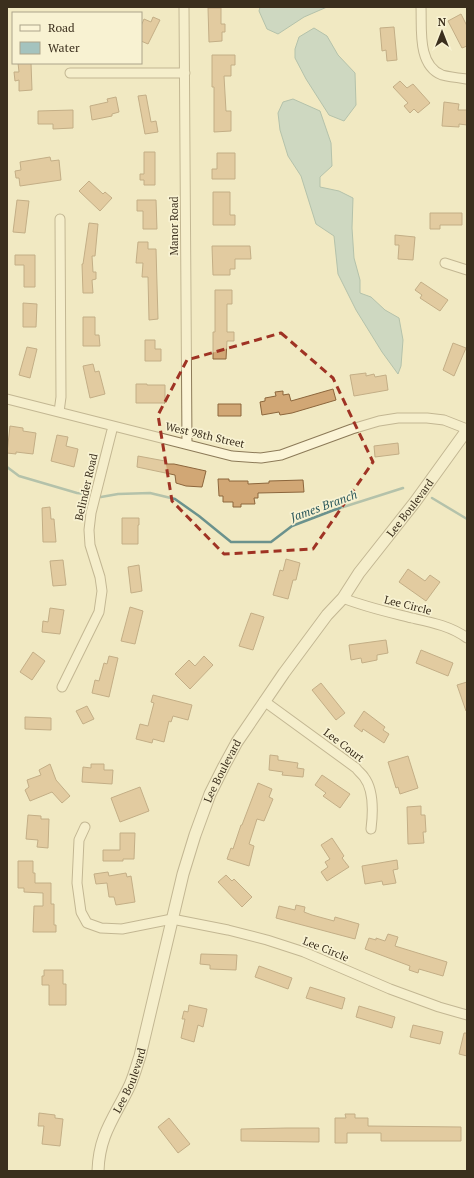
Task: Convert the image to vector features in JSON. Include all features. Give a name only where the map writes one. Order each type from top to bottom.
[{"type":"street","name":"Manor Road","points":[[184,7],[187,444]]},
{"type":"street","points":[[421,7],[423,48],[426,58],[435,70],[442,74],[467,79]]},
{"type":"street","points":[[70,73],[185,73]]},
{"type":"street","points":[[59,412],[61,397],[60,219]]},
{"type":"street","points":[[445,263],[467,270]]},
{"type":"street","name":"West 98th Street","points":[[7,399],[232,456],[261,458],[291,452],[352,429],[379,421],[398,418],[427,418],[444,420],[467,430]]},
{"type":"street","name":"Belinder Road","points":[[62,687],[98,612],[101,599],[100,578],[90,545],[89,530],[91,514],[113,426]]},
{"type":"street","name":"Lee Boulevard","points":[[98,1171],[98,1157],[104,1134],[112,1116],[130,1084],[140,1056],[172,919],[191,848],[210,794],[237,742],[264,701],[327,615],[343,598],[359,573],[419,496],[467,430]]},
{"type":"street","name":"Lee Circle","points":[[343,598],[362,606],[436,624],[451,629],[467,638]]},
{"type":"street","name":"Lee Court","points":[[264,701],[356,768],[365,778],[370,789],[372,800],[371,829]]},
{"type":"street","points":[[85,827],[79,840],[77,883],[81,912],[87,923],[101,928],[122,929],[172,919]]},
{"type":"street","name":"Lee Circle","points":[[172,919],[228,930],[267,940],[304,952],[403,994],[467,1015]]},
{"type":"highlighted area","points":[[281,333],[333,378],[373,462],[313,549],[224,554],[172,501],[158,415],[187,360]]},
{"type":"water","points":[[260,7],[327,7],[304,17],[278,34],[267,29],[259,11]]},
{"type":"water","points":[[314,28],[327,36],[338,55],[355,73],[356,105],[344,121],[329,115],[306,79],[295,58],[295,49],[299,37]]},
{"type":"water","points":[[293,99],[320,111],[331,143],[332,166],[320,177],[320,187],[339,191],[353,198],[352,228],[354,258],[360,280],[360,293],[371,297],[385,310],[399,318],[403,340],[401,366],[398,374],[382,352],[356,310],[338,274],[334,236],[316,224],[301,176],[288,156],[280,130],[278,113],[283,102]]},
{"type":"building","points":[[208,8],[221,8],[221,24],[225,24],[225,32],[222,32],[222,41],[209,42]]},
{"type":"building","points":[[461,14],[467,26],[467,46],[462,48],[448,21]]},
{"type":"building","points":[[153,17],[160,20],[148,44],[142,41],[142,24],[144,19],[151,22]]},
{"type":"building","points":[[394,27],[397,60],[387,61],[386,50],[382,51],[380,28]]},
{"type":"building","points":[[212,55],[235,55],[235,65],[231,65],[231,76],[224,76],[226,111],[231,111],[231,131],[214,132]]},
{"type":"building","points":[[18,64],[31,64],[32,90],[19,91],[19,80],[15,81],[14,72],[19,72]]},
{"type":"building","points":[[400,81],[407,88],[413,84],[430,103],[418,113],[414,109],[410,113],[404,106],[408,103],[393,87]]},
{"type":"building","points":[[146,95],[151,122],[156,121],[158,132],[145,134],[138,96]]},
{"type":"building","points":[[116,97],[119,112],[112,114],[112,116],[92,120],[90,106],[108,102],[107,99]]},
{"type":"building","points":[[444,102],[459,104],[458,110],[467,110],[467,125],[459,124],[459,127],[442,126]]},
{"type":"building","points":[[73,110],[73,128],[53,129],[53,124],[38,124],[38,111]]},
{"type":"building","points":[[144,152],[155,152],[155,185],[144,185],[144,180],[140,180],[140,174],[144,174]]},
{"type":"building","points":[[217,153],[235,153],[235,179],[212,179],[212,169],[217,169]]},
{"type":"building","points":[[50,157],[51,161],[59,160],[61,180],[20,186],[19,178],[16,178],[15,171],[21,170],[20,162]]},
{"type":"building","points":[[89,181],[103,194],[105,192],[112,198],[100,211],[79,191]]},
{"type":"building","points":[[213,192],[230,192],[230,215],[235,215],[235,225],[213,225]]},
{"type":"building","points":[[17,200],[29,201],[25,233],[13,232]]},
{"type":"building","points":[[137,200],[156,200],[157,229],[143,229],[143,211],[137,211]]},
{"type":"building","points":[[430,213],[462,213],[462,225],[440,225],[440,229],[430,229]]},
{"type":"building","points":[[89,223],[98,224],[95,256],[92,256],[93,272],[96,272],[96,279],[92,280],[93,293],[83,293],[82,264]]},
{"type":"building","points":[[395,235],[415,237],[413,260],[398,259],[399,245],[395,245]]},
{"type":"building","points":[[138,242],[148,242],[148,249],[156,249],[158,319],[149,320],[148,277],[142,277],[143,263],[136,263]]},
{"type":"building","points":[[212,246],[250,246],[251,259],[235,259],[235,269],[230,269],[230,275],[213,275]]},
{"type":"building","points":[[15,255],[35,255],[35,287],[24,287],[24,265],[15,265]]},
{"type":"building","points":[[421,282],[448,300],[440,311],[420,298],[422,295],[415,290]]},
{"type":"building","points":[[215,290],[232,290],[232,304],[227,304],[227,332],[234,332],[234,341],[227,341],[226,359],[213,359],[213,332],[215,332]]},
{"type":"building","points":[[23,303],[37,304],[36,327],[23,327]]},
{"type":"building","points":[[83,317],[95,317],[95,335],[99,335],[100,346],[83,346]]},
{"type":"building","points":[[145,340],[155,340],[155,349],[161,349],[161,361],[145,361]]},
{"type":"building","points":[[453,343],[466,348],[454,376],[443,370]]},
{"type":"building","points":[[27,347],[37,349],[30,378],[19,375]]},
{"type":"building","points":[[93,364],[95,372],[99,371],[105,394],[90,398],[83,366]]},
{"type":"building","points":[[366,373],[366,376],[374,374],[375,377],[386,375],[388,390],[354,396],[350,375]]},
{"type":"building","points":[[136,384],[165,385],[165,403],[136,403]]},
{"type":"building","points":[[333,389],[336,400],[292,413],[280,415],[279,412],[262,415],[260,402],[265,401],[265,398],[276,396],[275,392],[283,391],[283,395],[289,394],[291,401]]},
{"type":"building","points":[[218,404],[241,404],[241,416],[218,416]]},
{"type":"building","points":[[10,426],[23,428],[23,431],[36,433],[33,454],[16,452],[16,454],[7,453]]},
{"type":"building","points":[[57,435],[68,437],[66,446],[78,449],[74,467],[51,461]]},
{"type":"building","points":[[398,443],[399,454],[375,457],[374,446]]},
{"type":"building","points":[[138,456],[165,461],[165,464],[174,464],[206,471],[202,487],[186,486],[176,483],[175,475],[137,467]]},
{"type":"building","points":[[218,479],[229,479],[229,481],[248,481],[248,484],[269,483],[269,481],[303,480],[304,492],[258,493],[258,498],[254,498],[255,504],[241,504],[241,507],[233,507],[233,502],[223,502],[223,496],[219,496]]},
{"type":"building","points":[[50,507],[51,519],[54,519],[56,542],[43,542],[42,508]]},
{"type":"building","points":[[122,518],[139,518],[138,544],[122,544]]},
{"type":"building","points":[[286,559],[300,563],[296,580],[293,580],[288,599],[273,595],[280,570],[283,571]]},
{"type":"building","points":[[63,560],[66,585],[53,586],[50,561]]},
{"type":"building","points":[[139,565],[142,591],[131,593],[128,567]]},
{"type":"building","points":[[408,569],[425,581],[430,575],[440,582],[426,601],[399,582]]},
{"type":"building","points":[[130,607],[143,611],[135,644],[121,641]]},
{"type":"building","points":[[50,608],[64,610],[60,634],[42,632],[43,621],[48,622]]},
{"type":"building","points":[[251,613],[264,617],[253,650],[239,646]]},
{"type":"building","points":[[386,640],[388,653],[377,655],[377,660],[362,663],[361,658],[351,660],[349,645]]},
{"type":"building","points":[[421,650],[453,663],[448,676],[416,663]]},
{"type":"building","points":[[33,652],[45,661],[32,680],[20,672]]},
{"type":"building","points":[[109,656],[118,658],[109,697],[92,693],[95,680],[99,681],[104,663],[107,664]]},
{"type":"building","points":[[204,656],[213,665],[190,689],[175,674],[189,660],[195,666]]},
{"type":"building","points":[[467,682],[467,711],[466,711],[457,685]]},
{"type":"building","points":[[321,683],[345,713],[336,720],[312,690]]},
{"type":"building","points":[[153,695],[192,705],[188,720],[173,716],[171,722],[169,721],[164,742],[153,739],[152,743],[136,739],[140,724],[148,726],[154,703],[151,702]]},
{"type":"building","points":[[87,706],[94,719],[83,724],[76,711]]},
{"type":"building","points":[[364,711],[385,727],[383,730],[389,734],[384,743],[363,729],[362,732],[354,726]]},
{"type":"building","points":[[25,717],[51,718],[51,730],[25,729]]},
{"type":"building","points":[[270,755],[278,756],[278,760],[298,763],[297,768],[304,769],[303,777],[282,775],[283,772],[269,770]]},
{"type":"building","points":[[408,756],[418,788],[400,794],[398,787],[396,788],[388,762]]},
{"type":"building","points":[[50,764],[56,780],[70,796],[62,803],[52,792],[30,801],[25,790],[29,787],[27,780],[41,775],[39,770]]},
{"type":"building","points":[[91,764],[104,764],[104,770],[113,770],[112,784],[82,782],[83,767],[91,768]]},
{"type":"building","points":[[322,775],[350,794],[340,808],[323,796],[326,793],[315,785]]},
{"type":"building","points":[[258,783],[272,789],[269,797],[273,799],[264,821],[257,819],[249,844],[254,846],[249,866],[227,859],[231,848],[233,849]]},
{"type":"building","points":[[140,787],[149,811],[120,822],[111,798]]},
{"type":"building","points":[[421,806],[421,815],[425,815],[426,832],[423,832],[424,843],[408,844],[407,807]]},
{"type":"building","points":[[28,815],[41,816],[41,819],[49,819],[48,848],[37,847],[38,840],[26,839]]},
{"type":"building","points":[[120,833],[135,833],[134,859],[123,859],[123,861],[103,861],[103,850],[120,850]]},
{"type":"building","points":[[332,838],[344,856],[342,858],[349,867],[327,881],[321,872],[328,867],[325,862],[330,859],[321,845]]},
{"type":"building","points":[[397,860],[398,869],[393,870],[396,883],[383,885],[382,881],[365,884],[362,866]]},
{"type":"building","points":[[18,861],[33,861],[35,883],[51,883],[51,904],[54,904],[54,925],[56,925],[56,932],[33,932],[34,906],[43,906],[43,893],[24,892],[24,888],[18,888]]},
{"type":"building","points":[[108,872],[109,876],[126,873],[127,877],[131,876],[135,902],[116,905],[114,897],[109,897],[107,883],[96,884],[94,874]]},
{"type":"building","points":[[226,875],[232,881],[234,879],[252,897],[242,907],[218,882]]},
{"type":"building","points":[[296,905],[305,907],[304,912],[312,915],[334,921],[335,917],[359,924],[355,939],[276,918],[279,906],[295,910]]},
{"type":"building","points":[[388,934],[398,937],[395,946],[447,962],[443,976],[419,969],[418,973],[409,970],[410,966],[365,949],[369,938],[376,940],[376,938],[385,941]]},
{"type":"building","points":[[201,954],[237,955],[236,970],[210,969],[210,965],[200,964]]},
{"type":"building","points":[[259,966],[292,978],[288,989],[255,977]]},
{"type":"building","points":[[44,970],[63,970],[63,984],[66,984],[66,1005],[49,1005],[49,985],[42,985]]},
{"type":"building","points":[[310,987],[345,998],[342,1009],[306,998]]},
{"type":"building","points":[[189,1005],[207,1009],[203,1027],[198,1025],[194,1042],[181,1038],[185,1019],[182,1019],[184,1011],[188,1012]]},
{"type":"building","points":[[359,1006],[395,1017],[392,1028],[356,1017]]},
{"type":"building","points":[[413,1025],[443,1032],[440,1044],[410,1037]]},
{"type":"building","points":[[464,1033],[467,1033],[467,1056],[459,1054]]},
{"type":"building","points":[[39,1113],[55,1115],[55,1118],[63,1119],[60,1146],[42,1144],[44,1126],[38,1126]]},
{"type":"building","points":[[345,1114],[355,1114],[355,1118],[368,1118],[368,1126],[461,1127],[461,1141],[381,1141],[381,1133],[347,1133],[347,1143],[335,1143],[335,1118],[346,1118]]},
{"type":"building","points":[[169,1118],[190,1144],[178,1153],[158,1127]]},
{"type":"building","points":[[319,1128],[319,1142],[241,1141],[241,1129]]},
{"type":"waterway","name":"James Branch","points":[[7,467],[19,476],[77,493],[86,494]]},
{"type":"waterway","name":"James Branch","points":[[101,497],[118,494],[150,493],[175,499],[231,542],[271,542],[292,526],[334,510],[403,488]]},
{"type":"waterway","name":"James Branch","points":[[432,498],[467,519]]}]
